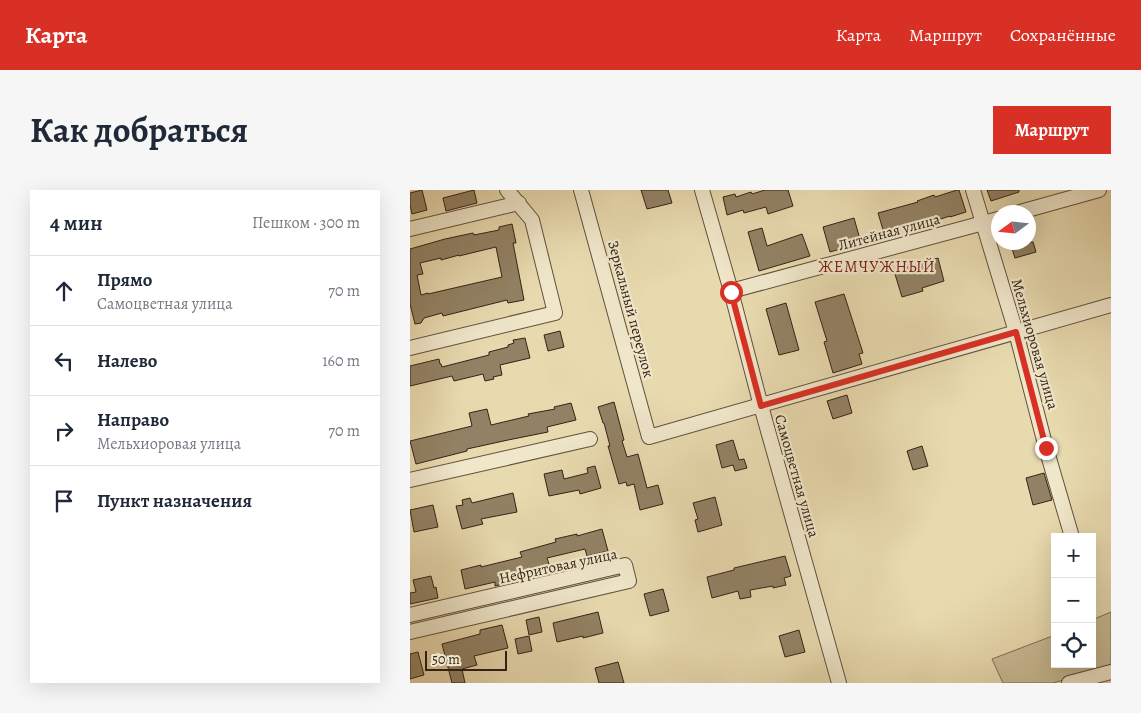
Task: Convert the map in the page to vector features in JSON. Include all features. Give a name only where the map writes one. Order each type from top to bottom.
[{"type":"street","points":[[410,348],[555,313],[532,220],[507,190]]},
{"type":"street","name":"Зеркальный переулок","points":[[581,190],[649,437],[761,406]]},
{"type":"street","name":"Самоцветная улица","points":[[702,190],[839,683]]},
{"type":"street","name":"Мельхиоровая улица","points":[[973,190],[1016,332],[1046,448],[1071,533]]},
{"type":"street","points":[[1036,207],[1098,190]]},
{"type":"street","points":[[410,229],[518,203]]},
{"type":"street","name":"Литейная улица","points":[[731,292],[991,221]]},
{"type":"street","points":[[761,406],[1111,305]]},
{"type":"street","points":[[410,480],[590,439]]},
{"type":"street","name":"Нефритовая улица","points":[[410,615],[625,565],[629,581],[410,632]]},
{"type":"street","points":[[1070,683],[1111,672]]},
{"type":"shaded area","points":[[1111,612],[1111,666],[1053,683],[1003,683],[992,659],[1051,637],[1051,668],[1096,668],[1096,618]]},
{"type":"building","points":[[422,190],[427,210],[412,214],[410,193]]},
{"type":"building","points":[[474,190],[477,203],[446,211],[443,198]]},
{"type":"building","points":[[641,190],[668,190],[672,203],[647,209]]},
{"type":"building","points":[[765,190],[788,190],[793,206],[768,214],[766,207],[744,213],[743,210],[727,215],[723,197],[735,194],[736,197]]},
{"type":"building","points":[[959,190],[966,212],[884,233],[878,213],[918,202],[934,195],[935,197]]},
{"type":"building","points":[[987,190],[1019,190],[1019,192],[991,201]]},
{"type":"building","points":[[854,218],[861,243],[830,252],[823,227]]},
{"type":"building","points":[[512,224],[516,243],[513,243],[524,300],[508,303],[507,300],[443,316],[442,313],[424,318],[421,323],[415,324],[410,304],[410,249],[473,233],[474,235],[499,230],[499,227]],"holes":[[[496,247],[502,277],[421,295],[417,275],[423,274],[420,263]]]},
{"type":"building","points":[[762,228],[767,246],[802,234],[810,256],[759,271],[748,232]]},
{"type":"building","points":[[1012,250],[1035,250],[1036,252],[1015,258]]},
{"type":"building","points":[[938,258],[944,281],[922,288],[923,291],[902,297],[894,271]]},
{"type":"building","points":[[844,294],[863,353],[859,354],[862,364],[833,373],[824,342],[827,341],[815,302]]},
{"type":"building","points":[[786,303],[799,350],[779,355],[766,309]]},
{"type":"building","points":[[560,331],[564,347],[548,351],[544,335]]},
{"type":"building","points":[[525,338],[530,358],[500,365],[502,375],[493,377],[494,379],[485,381],[483,374],[454,381],[452,376],[410,386],[410,366],[439,359],[442,367],[489,355],[489,352],[508,347],[508,345],[514,343],[513,340]]},
{"type":"building","points":[[847,395],[852,413],[833,419],[827,401]]},
{"type":"building","points":[[614,402],[627,457],[638,454],[647,488],[658,485],[663,504],[640,510],[634,484],[627,486],[626,482],[619,484],[608,446],[610,446],[604,423],[598,407]]},
{"type":"building","points":[[571,403],[576,420],[547,427],[548,432],[467,449],[467,451],[416,464],[410,441],[472,426],[469,413],[487,409],[491,425],[529,416],[528,414],[555,409],[554,407]]},
{"type":"building","points":[[733,440],[739,460],[744,459],[747,468],[735,471],[733,465],[722,468],[716,445]]},
{"type":"building","points":[[922,446],[928,466],[913,470],[907,451]]},
{"type":"building","points":[[595,466],[601,488],[580,494],[579,490],[549,496],[544,474],[562,470],[564,479],[588,473],[587,468]]},
{"type":"building","points":[[1044,473],[1052,500],[1033,505],[1026,478]]},
{"type":"building","points":[[513,493],[517,512],[481,519],[483,524],[462,529],[456,506],[463,505],[462,500],[470,498],[472,503]]},
{"type":"building","points":[[715,497],[722,525],[698,532],[695,520],[698,519],[693,503]]},
{"type":"building","points":[[433,505],[438,527],[414,532],[410,510]]},
{"type":"building","points":[[602,529],[608,551],[587,556],[585,549],[547,558],[550,567],[515,577],[516,581],[495,586],[495,582],[465,589],[461,570],[522,557],[520,552],[556,542],[555,539],[577,534],[577,536]]},
{"type":"building","points":[[785,556],[791,576],[784,578],[786,585],[750,590],[751,597],[740,599],[738,591],[712,598],[707,577],[734,570],[734,568]]},
{"type":"building","points":[[431,576],[438,598],[410,604],[410,593],[416,592],[413,580]]},
{"type":"building","points":[[663,589],[669,611],[650,616],[644,594]]},
{"type":"building","points":[[598,612],[603,633],[557,642],[553,623]]},
{"type":"building","points":[[539,617],[542,632],[529,635],[526,620]]},
{"type":"building","points":[[502,625],[508,648],[474,656],[477,665],[462,669],[465,683],[452,683],[442,644],[480,634],[480,630]]},
{"type":"building","points":[[799,630],[805,652],[785,657],[779,636]]},
{"type":"building","points":[[529,636],[532,651],[518,654],[515,639]]},
{"type":"building","points":[[418,652],[424,675],[410,679],[410,654]]},
{"type":"building","points":[[618,662],[624,683],[599,683],[595,668]]},
{"type":"district","name":"ЖЕМЧУЖНЫЙ","points":[[877,267]]},
{"type":"route","points":[[731,292],[761,406],[1016,332],[1046,448]]}]
